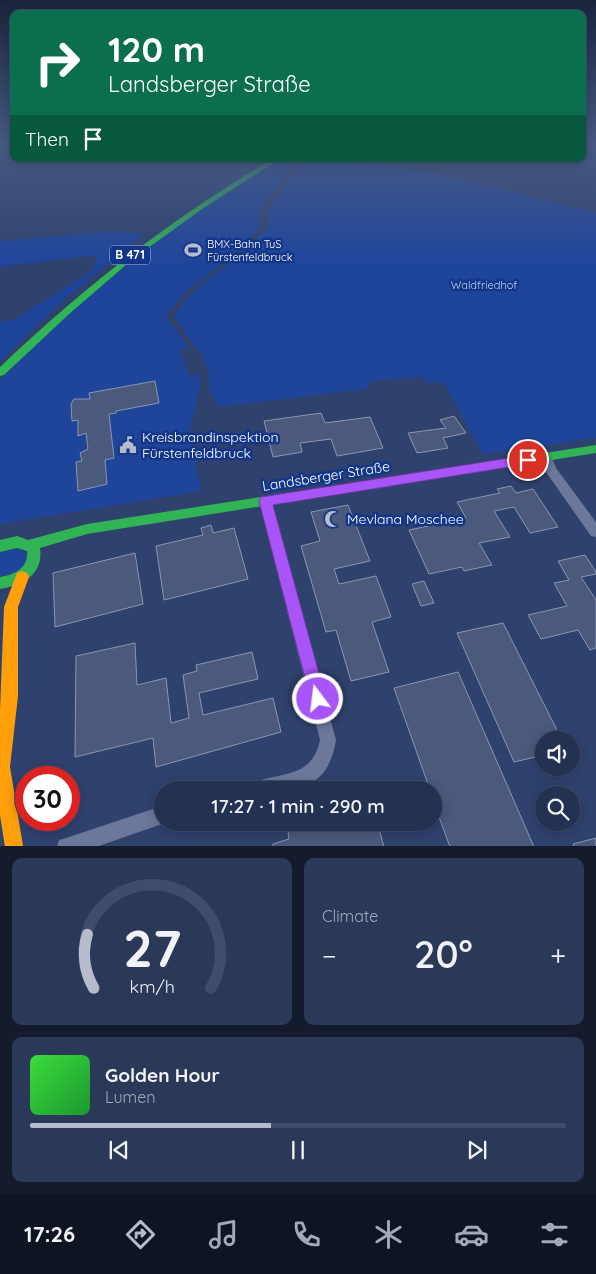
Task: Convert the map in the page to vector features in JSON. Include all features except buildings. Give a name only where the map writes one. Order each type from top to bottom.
[{"type":"main road","name":"B 471","points":[[0,373],[50,323],[136,250],[232,184]]},
{"type":"main road","name":"Landsberger Straße","points":[[0,546],[15,541],[30,544],[87,529],[596,449]]},
{"type":"main road","name":"Landsberger Straße","points":[[11,607],[22,577],[32,567],[36,558],[61,537]]},
{"type":"main road","points":[[30,544],[36,558]]},
{"type":"main road","points":[[0,845],[15,846],[1,773],[10,696],[11,607],[0,584],[22,577]]},
{"type":"street","points":[[546,457],[550,469],[596,532]]},
{"type":"street","points":[[266,501],[328,740],[326,757],[314,772],[290,781]]},
{"type":"street","points":[[66,846],[92,842],[154,819]]},
{"type":"green space","points":[[238,184],[278,184],[260,209],[259,229],[223,264],[190,287],[165,316],[189,348],[180,350],[189,376],[199,374],[200,387],[189,433],[201,491],[0,524],[0,380],[27,351],[92,293],[194,212]]},
{"type":"green space","name":"Waldfriedhof","points":[[286,184],[482,184],[596,213],[596,438],[483,454],[443,382],[427,383],[423,377],[371,381],[366,389],[219,407],[209,389],[209,372],[201,354],[174,317],[194,291],[236,258],[268,227],[268,211]]},
{"type":"green space","points":[[112,231],[145,234],[59,304],[0,361],[0,322],[15,319],[93,270],[97,255],[0,267],[0,241]]},
{"type":"green space","points":[[13,548],[24,550],[28,557],[20,571],[0,576],[0,553]]},
{"type":"traffic: fast","points":[[0,373],[97,284],[166,230],[234,184]]},
{"type":"traffic: fast","points":[[30,545],[87,529],[596,449]]},
{"type":"traffic: fast","points":[[0,546],[17,542],[33,548],[34,556],[33,562],[26,573],[14,580],[0,583]]},
{"type":"traffic: slow","points":[[0,776],[10,696],[11,607],[22,577]]},
{"type":"traffic: slow","points":[[2,769],[14,846]]},
{"type":"place","name":"BMX-Bahn TuS Fürstenfeldbruck","points":[[193,250]]},
{"type":"place","name":"Kreisbrandinspektion Fürstenfeldbruck","points":[[128,445]]},
{"type":"place","name":"Mevlana Moschee","points":[[333,519]]},
{"type":"route","points":[[318,699],[266,501],[528,460]]}]
